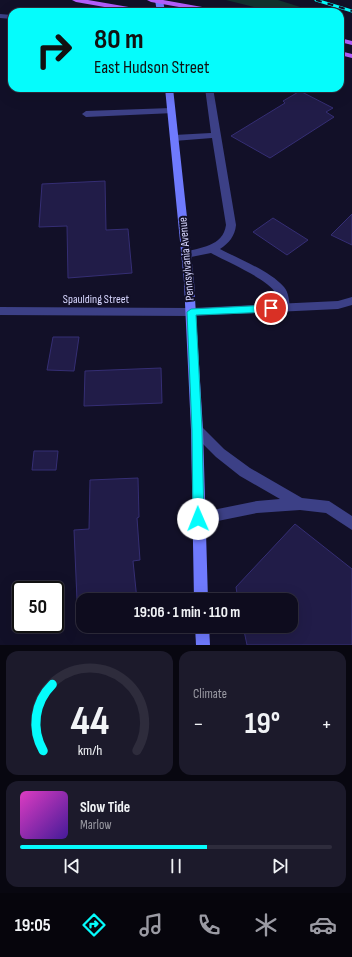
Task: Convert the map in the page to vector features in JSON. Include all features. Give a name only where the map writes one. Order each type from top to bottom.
[{"type":"main road","points":[[76,0],[123,8]]},
{"type":"main road","points":[[151,0],[197,8]]},
{"type":"main road","name":"Pennsylvania Avenue","points":[[169,92],[191,312],[197,430],[201,593]]},
{"type":"main road","points":[[202,633],[203,645]]},
{"type":"street","points":[[186,255],[201,253],[212,249],[224,240],[231,229],[210,92]]},
{"type":"street","points":[[86,114],[171,111]]},
{"type":"street","points":[[174,138],[216,135]]},
{"type":"street","points":[[212,249],[264,278],[280,289],[284,296],[285,308]]},
{"type":"street","name":"Spaulding Street","points":[[0,311],[191,312],[338,305],[352,301]]},
{"type":"street","points":[[197,430],[220,453],[245,472],[300,504]]},
{"type":"street","points":[[198,519],[257,507],[300,504],[329,507],[352,524]]},
{"type":"green space","points":[[226,0],[278,0],[303,8],[258,8]]},
{"type":"building","points":[[298,92],[302,92],[333,108],[326,112],[334,117],[270,158],[231,136],[285,103],[283,101]]},
{"type":"building","points":[[105,181],[106,230],[128,229],[132,273],[68,278],[67,226],[39,227],[42,184]]},
{"type":"building","points":[[352,214],[352,245],[331,235]]},
{"type":"building","points":[[273,218],[308,240],[287,255],[253,232]]},
{"type":"building","points":[[53,337],[79,337],[74,371],[47,370]]},
{"type":"building","points":[[161,368],[162,403],[84,406],[85,371]]},
{"type":"building","points":[[34,451],[58,451],[56,470],[32,470]]},
{"type":"building","points":[[138,478],[139,517],[137,518],[140,560],[133,561],[136,593],[77,593],[74,530],[89,529],[90,480]]},
{"type":"building","points":[[295,524],[352,569],[352,645],[247,645],[244,633],[298,633],[298,593],[237,593],[236,587]]},
{"type":"railway","points":[[316,0],[342,8]]},
{"type":"railway","points":[[344,9],[352,11]]},
{"type":"route","points":[[198,519],[197,430],[191,312],[271,308]]}]
